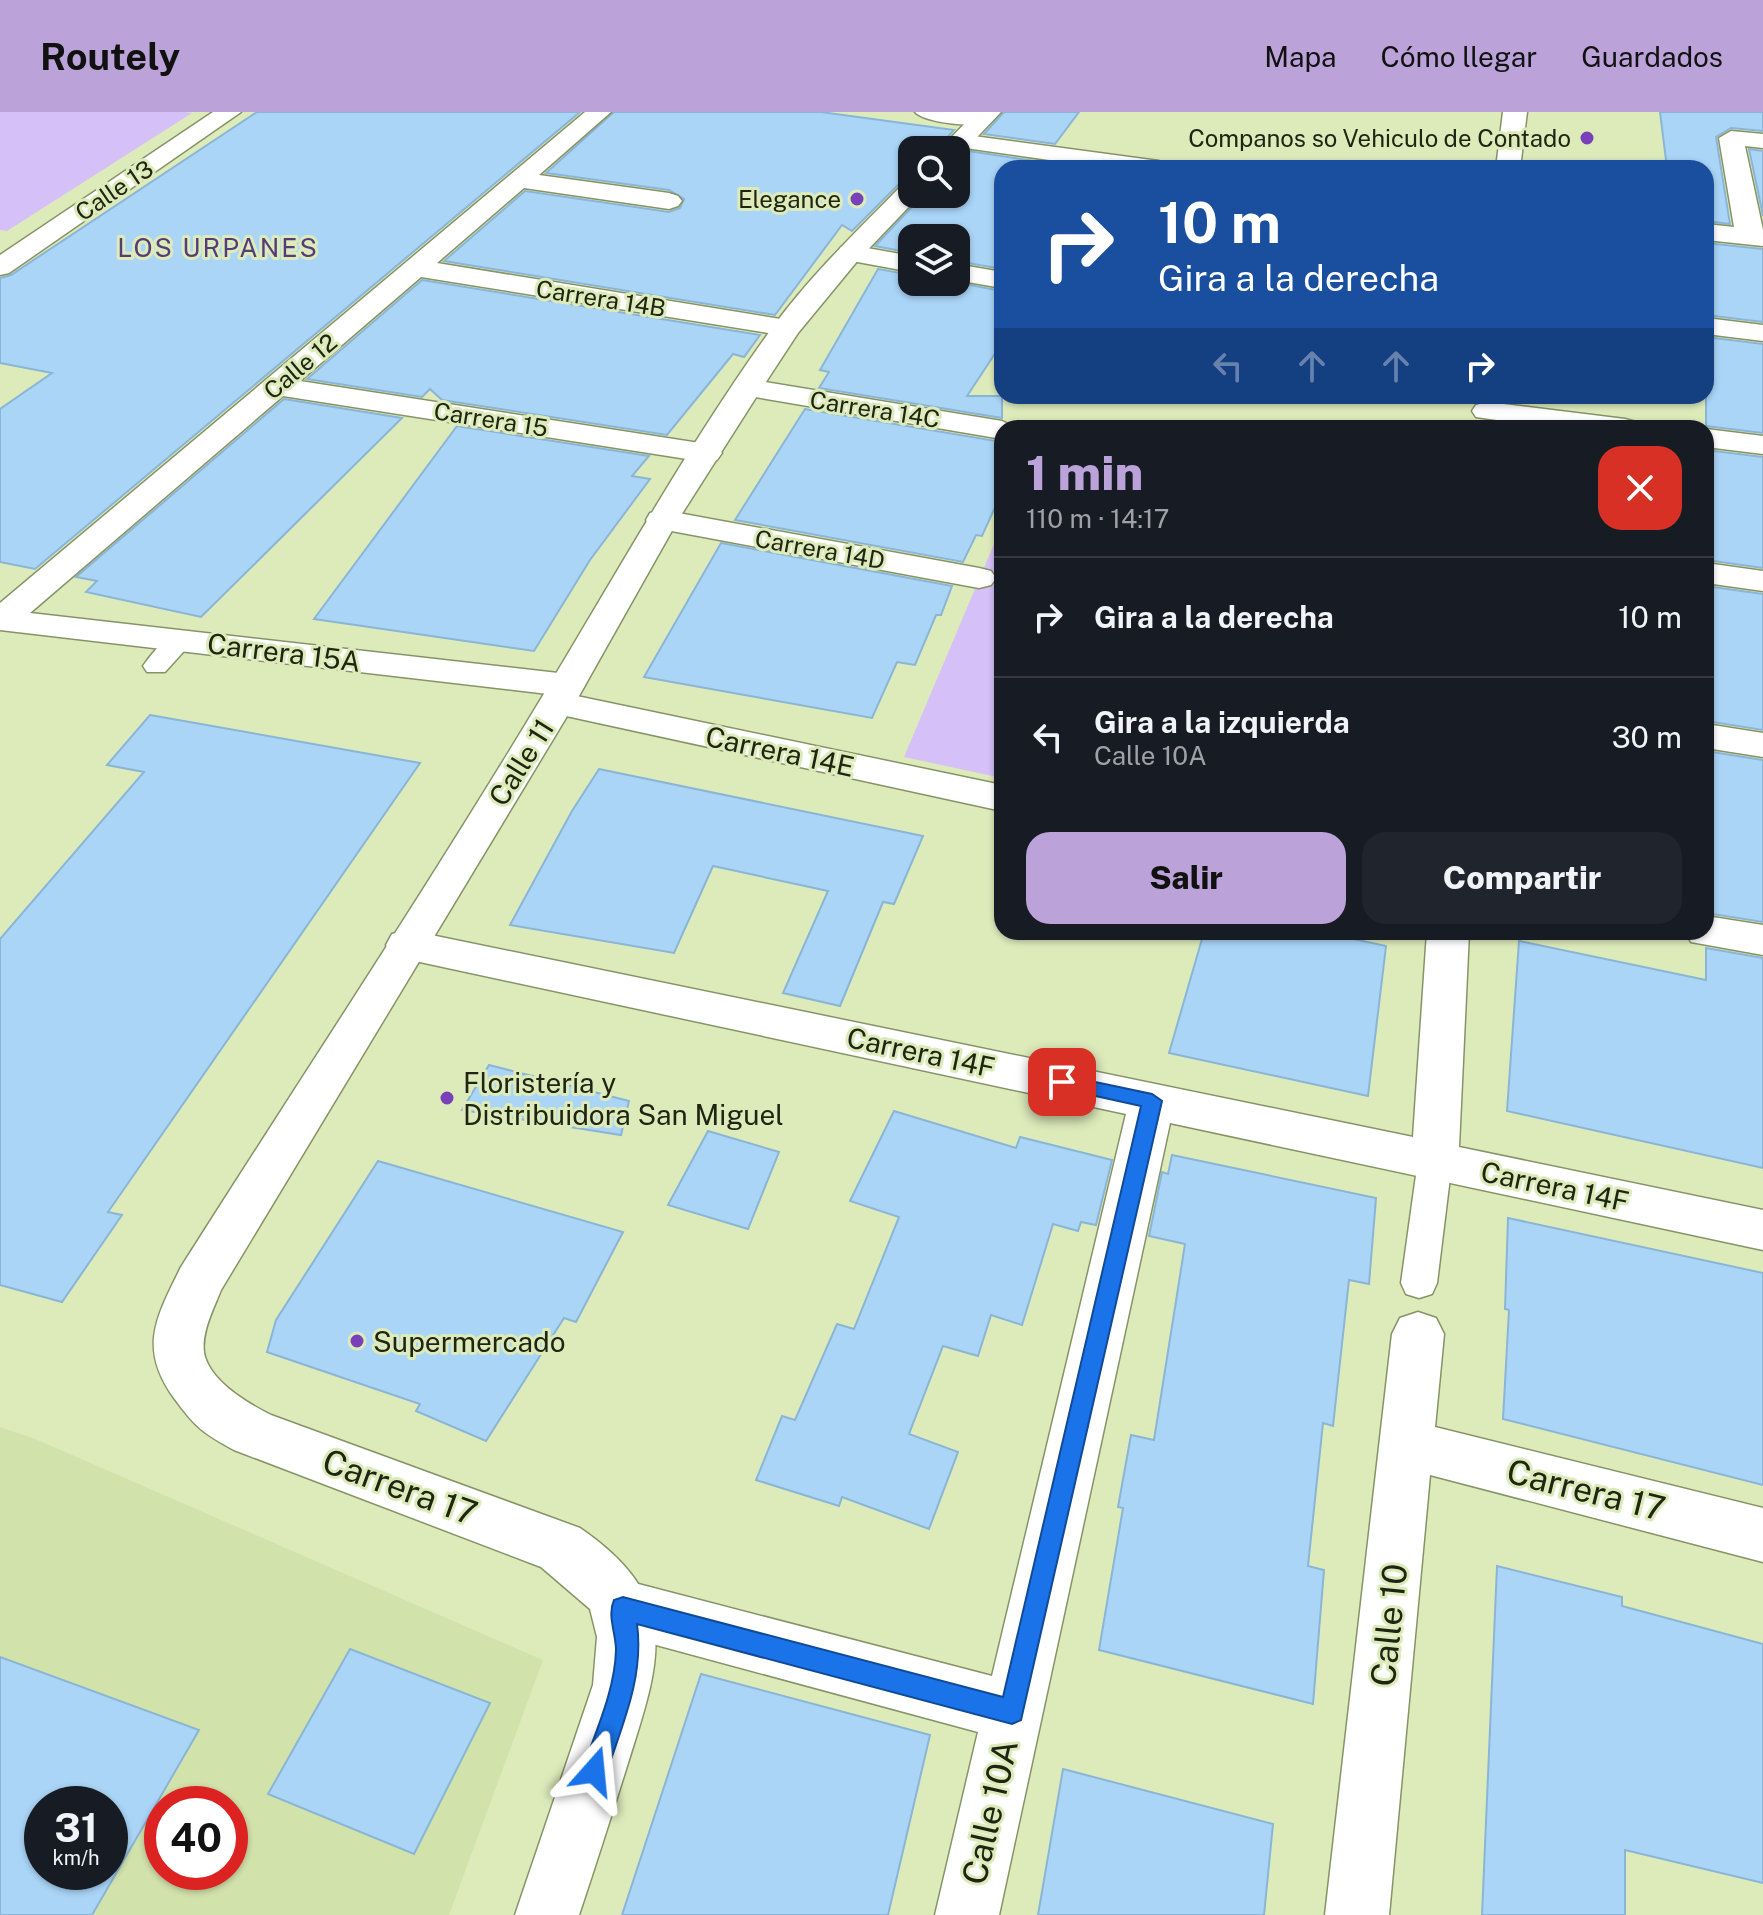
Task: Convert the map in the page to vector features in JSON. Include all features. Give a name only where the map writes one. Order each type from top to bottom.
[{"type":"street","points":[[221,112],[228,112]]},
{"type":"street","name":"Calle 13","points":[[0,267],[228,112]]},
{"type":"street","name":"Calle 12","points":[[0,620],[599,112]]},
{"type":"street","points":[[927,112],[985,116]]},
{"type":"street","points":[[1509,160],[1515,112]]},
{"type":"street","points":[[965,136],[985,116]]},
{"type":"street","points":[[1714,233],[1756,237],[1731,138],[1763,141]]},
{"type":"street","points":[[970,148],[1085,160]]},
{"type":"street","points":[[519,180],[669,201]]},
{"type":"street","name":"Calle 11","points":[[179,1363],[181,1328],[199,1282],[562,694],[662,520],[787,328],[850,253],[898,203]]},
{"type":"street","points":[[850,253],[898,262]]},
{"type":"street","name":"Carrera 14B","points":[[415,268],[787,328]]},
{"type":"street","points":[[970,274],[994,279]]},
{"type":"street","points":[[1714,327],[1763,333]]},
{"type":"street","name":"Carrera 15","points":[[276,386],[706,453]]},
{"type":"street","name":"Carrera 14C","points":[[747,388],[994,429]]},
{"type":"street","points":[[1487,412],[1556,420]]},
{"type":"street","points":[[1714,439],[1763,445]]},
{"type":"street","name":"Carrera 14D","points":[[662,520],[979,578]]},
{"type":"street","points":[[1714,574],[1763,581]]},
{"type":"street","name":"Carrera 15A","points":[[0,620],[181,640],[562,694]]},
{"type":"street","name":"Carrera 14E","points":[[562,694],[994,796]]},
{"type":"street","points":[[1714,737],[1763,745]]},
{"type":"street","points":[[1714,932],[1763,940]]},
{"type":"street","points":[[1435,1161],[1448,940]]},
{"type":"street","name":"Carrera 14F","points":[[407,945],[1763,1230]]},
{"type":"street","name":"Calle 10A","points":[[967,1915],[1152,1101]]},
{"type":"street","name":"Calle 10","points":[[1357,1915],[1408,1445],[1419,1309]]},
{"type":"street","name":"Carrera 17","points":[[179,1363],[216,1413],[253,1433],[560,1547],[601,1575],[623,1608]]},
{"type":"street","name":"Carrera 17","points":[[1408,1445],[1763,1535]]},
{"type":"street","points":[[547,1915],[623,1685],[628,1649],[623,1608],[1012,1711]]},
{"type":"lane","points":[[156,666],[181,640]]},
{"type":"lane","points":[[1419,1309],[1435,1161]]},
{"type":"shaded area","points":[[0,112],[192,113],[7,231],[0,230]]},
{"type":"shaded area","points":[[994,544],[994,776],[904,757]]},
{"type":"shaded area","points":[[0,1427],[33,1438],[543,1660],[449,1915],[0,1915]]},
{"type":"building","points":[[257,112],[580,112],[35,569],[0,562],[0,409],[52,373],[0,363],[0,278],[11,275]]},
{"type":"building","points":[[614,112],[821,112],[954,130],[949,136],[898,136],[898,185],[852,231],[842,225],[775,315],[444,261],[525,191],[669,212],[680,208],[684,199],[669,190],[546,173]]},
{"type":"building","points":[[1004,112],[1079,112],[1055,144],[984,134]]},
{"type":"building","points":[[1660,112],[1763,112],[1763,131],[1731,128],[1716,137],[1730,224],[1714,222],[1714,160],[1666,160]]},
{"type":"building","points":[[1749,149],[1763,151],[1763,216]]},
{"type":"building","points":[[970,151],[1028,160],[994,160],[994,268],[970,263],[970,224],[898,224],[898,250],[875,246],[911,208],[970,208]]},
{"type":"building","points":[[1714,244],[1763,249],[1763,322],[1714,316]]},
{"type":"building","points":[[878,269],[898,273],[898,296],[970,296],[970,285],[994,290],[994,355],[967,396],[994,396],[994,404],[1002,404],[1002,418],[819,388],[829,372],[820,370]]},
{"type":"building","points":[[422,280],[760,335],[744,357],[733,354],[667,435],[442,400],[430,389],[422,397],[307,379]]},
{"type":"building","points":[[1714,338],[1763,344],[1763,433],[1714,427],[1714,420],[1706,420],[1706,404],[1714,404]]},
{"type":"building","points":[[284,399],[402,418],[201,617],[86,592],[97,581],[76,577]]},
{"type":"building","points":[[805,409],[994,441],[994,510],[982,536],[976,535],[963,562],[735,520]]},
{"type":"building","points":[[457,426],[649,456],[632,476],[650,479],[590,560],[534,651],[314,619]]},
{"type":"building","points":[[1714,451],[1763,457],[1763,568],[1714,561]]},
{"type":"building","points":[[721,543],[952,586],[915,665],[897,662],[872,718],[644,677]]},
{"type":"building","points":[[1714,587],[1763,594],[1763,730],[1714,722]]},
{"type":"building","points":[[150,715],[420,763],[108,1212],[122,1215],[62,1302],[0,1285],[0,939],[144,772],[107,765]]},
{"type":"building","points":[[1714,752],[1763,760],[1763,922],[1714,914]]},
{"type":"building","points":[[599,769],[923,836],[894,904],[883,902],[840,1006],[783,993],[828,891],[713,866],[674,953],[510,925],[572,811]]},
{"type":"building","points":[[1202,940],[1358,940],[1386,946],[1368,1096],[1169,1053]]},
{"type":"building","points":[[1519,941],[1706,980],[1706,948],[1763,958],[1763,1168],[1507,1111]]},
{"type":"building","points":[[489,1065],[629,1101],[621,1135],[462,1110]]},
{"type":"building","points":[[894,1111],[1016,1148],[1020,1137],[1112,1160],[1096,1225],[1081,1222],[1078,1231],[1053,1224],[1022,1325],[991,1315],[978,1356],[943,1346],[909,1434],[958,1452],[929,1529],[842,1497],[839,1506],[756,1480],[782,1416],[795,1420],[837,1324],[854,1329],[899,1217],[850,1201]]},
{"type":"building","points":[[708,1131],[779,1152],[748,1229],[668,1205]]},
{"type":"building","points":[[1172,1155],[1376,1198],[1369,1284],[1349,1280],[1333,1426],[1323,1423],[1308,1566],[1324,1570],[1313,1704],[1099,1650],[1123,1508],[1118,1507],[1131,1435],[1154,1440],[1185,1244],[1149,1236],[1162,1172],[1168,1174]]},
{"type":"building","points":[[378,1161],[623,1232],[576,1322],[564,1318],[486,1441],[416,1411],[420,1404],[267,1352],[276,1320]]},
{"type":"building","points":[[1508,1218],[1763,1273],[1763,1485],[1503,1419],[1509,1310],[1505,1309]]},
{"type":"building","points":[[1497,1566],[1622,1597],[1622,1606],[1763,1644],[1763,1883],[1625,1850],[1625,1915],[1482,1915]]},
{"type":"building","points":[[350,1649],[490,1703],[414,1854],[268,1794]]},
{"type":"building","points":[[0,1657],[199,1730],[167,1786],[144,1786],[144,1825],[128,1853],[128,1786],[24,1786],[24,1890],[106,1890],[92,1915],[0,1915]]},
{"type":"building","points":[[701,1674],[930,1735],[888,1915],[622,1915]]},
{"type":"building","points":[[1063,1769],[1273,1824],[1264,1915],[1038,1915]]},
{"type":"place","name":"Companos so Vehiculo de Contado","points":[[1587,138]]},
{"type":"place","name":"Elegance","points":[[857,199]]},
{"type":"place","name":"Floristería y Distribuidora San Miguel","points":[[447,1098]]},
{"type":"place","name":"Supermercado","points":[[357,1341]]},
{"type":"district","name":"LOS URPANES","points":[[218,247]]},
{"type":"route","points":[[594,1771],[623,1685],[628,1649],[623,1608],[1012,1711],[1152,1101],[1062,1082]]}]
